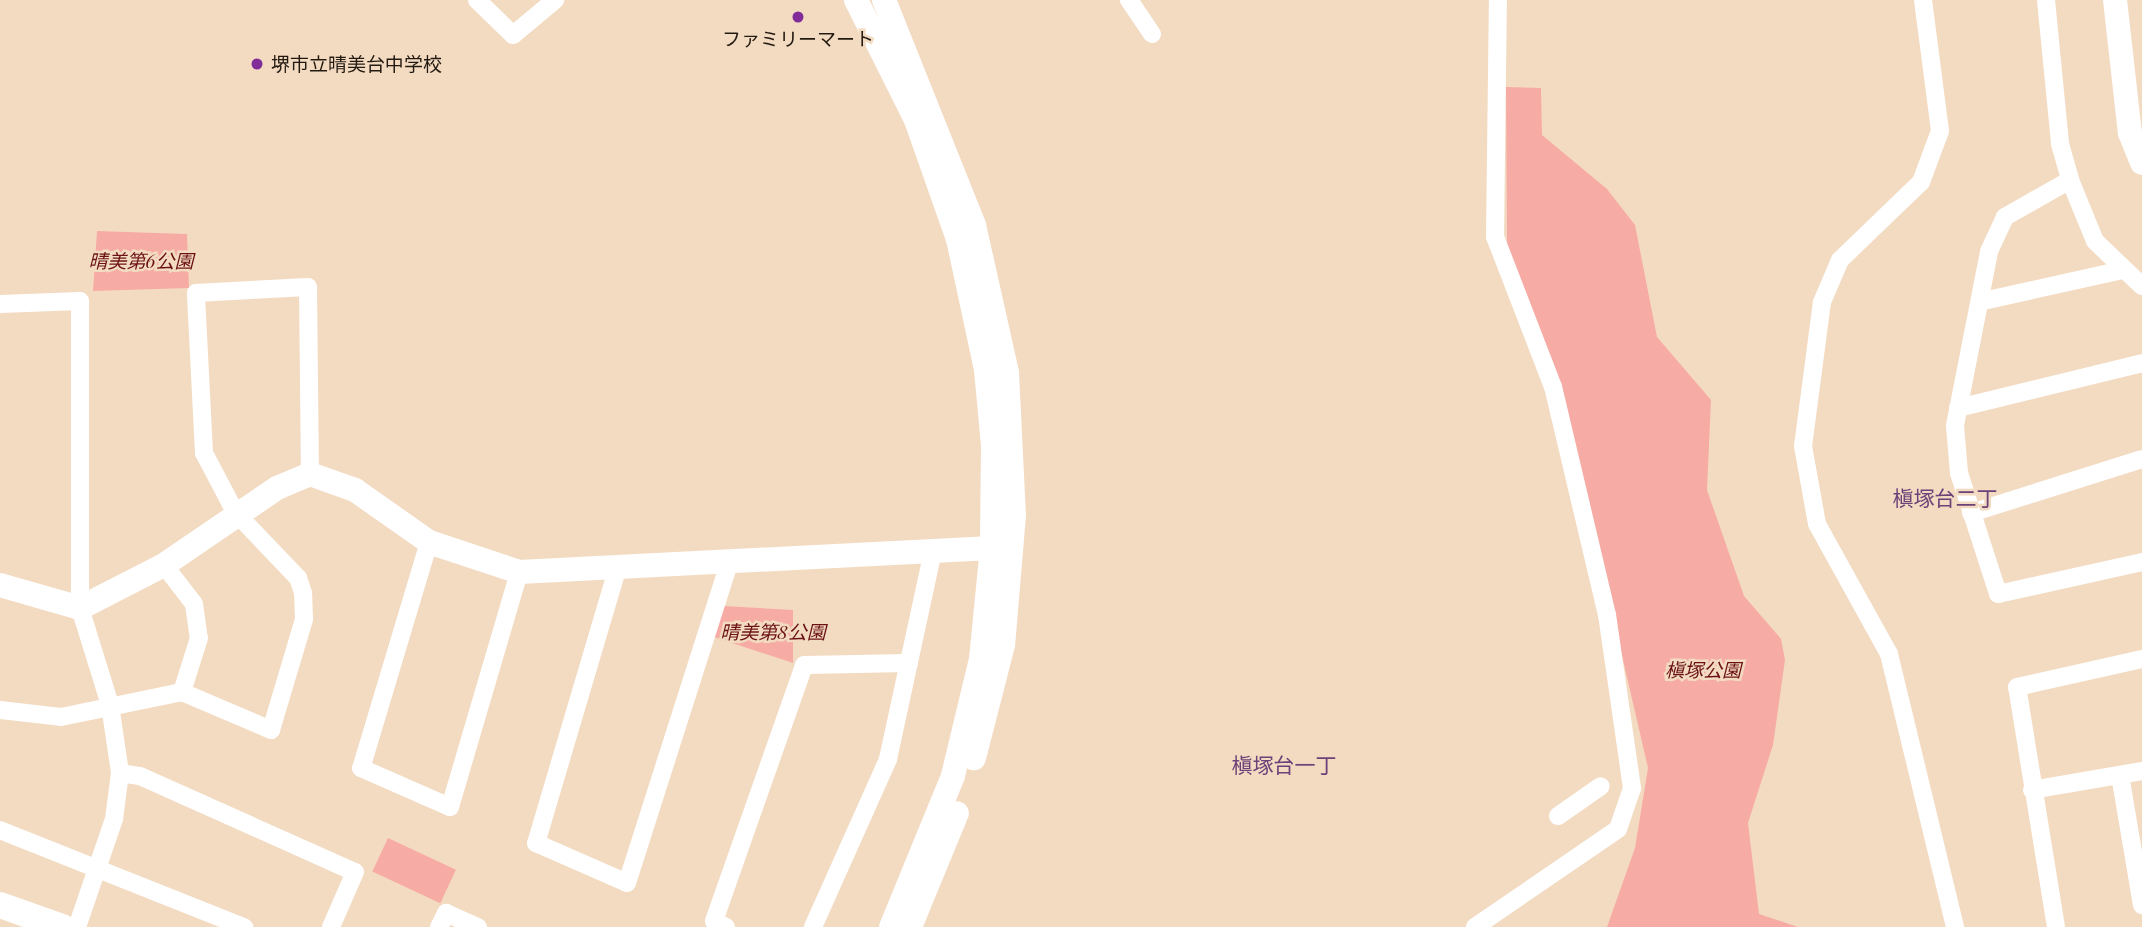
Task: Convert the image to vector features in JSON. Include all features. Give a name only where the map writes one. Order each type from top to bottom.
[{"type":"main road","points":[[0,905],[62,927]]},
{"type":"street","points":[[477,0],[513,35],[555,0]]},
{"type":"street","points":[[1129,0],[1152,34]]},
{"type":"street","points":[[1475,927],[1618,828],[1632,789],[1607,615],[1553,387],[1495,237],[1498,0]]},
{"type":"street","points":[[1923,0],[1940,131],[1921,182],[1835,271],[1822,302],[1803,446],[1817,524],[1889,654],[1955,927]]},
{"type":"street","points":[[2046,0],[2060,144],[2070,180],[2095,241],[2142,286]]},
{"type":"street","points":[[2115,0],[2130,133],[2142,163]]},
{"type":"street","points":[[875,2],[940,183],[972,295],[993,445],[1002,547],[1003,645],[973,765],[941,862],[910,927]]},
{"type":"street","points":[[2070,180],[2004,217],[1989,252],[1983,301],[1958,408],[1959,473],[1998,594],[2142,562]]},
{"type":"street","points":[[1983,301],[2123,270]]},
{"type":"street","points":[[0,710],[61,717],[182,692],[271,730],[304,619],[303,593],[298,578],[235,512],[204,453],[197,293],[308,287],[310,474]]},
{"type":"street","points":[[0,304],[80,300],[80,608],[110,705],[120,773],[101,865],[77,927]]},
{"type":"street","points":[[1958,408],[2142,363]]},
{"type":"street","points":[[1971,513],[2142,458]]},
{"type":"street","points":[[0,585],[80,608],[164,565],[235,512],[310,474],[355,489],[429,542],[519,572],[1002,547]]},
{"type":"street","points":[[429,542],[361,768],[450,807],[519,572]]},
{"type":"street","points":[[891,927],[953,776],[981,659],[1002,547]]},
{"type":"street","points":[[813,927],[888,760],[933,551]]},
{"type":"street","points":[[617,569],[536,843],[627,883],[730,561]]},
{"type":"street","points":[[164,565],[194,604],[199,638],[182,692]]},
{"type":"street","points":[[2056,927],[2017,687],[2142,659]]},
{"type":"street","points":[[726,927],[714,921],[804,665],[909,663]]},
{"type":"street","points":[[2032,790],[2142,771]]},
{"type":"street","points":[[120,773],[140,776],[355,873],[331,927]]},
{"type":"street","points":[[2120,775],[2142,905]]},
{"type":"street","points":[[1558,816],[1601,786]]},
{"type":"street","points":[[0,830],[101,865],[244,927]]},
{"type":"street","points":[[439,927],[446,913],[478,927]]},
{"type":"green space","name":"槇塚公園","points":[[1506,87],[1541,88],[1542,135],[1607,189],[1635,225],[1657,337],[1711,400],[1707,490],[1744,596],[1781,639],[1785,660],[1773,745],[1748,823],[1759,914],[1798,927],[1607,927],[1635,848],[1648,768],[1556,370],[1507,248]]},
{"type":"green space","name":"晴美第6公園","points":[[97,231],[187,234],[189,288],[93,291]]},
{"type":"green space","name":"晴美第8公園","points":[[724,606],[793,610],[793,663],[714,637]]},
{"type":"green space","points":[[388,838],[456,870],[440,903],[372,872]]},
{"type":"place","name":"ファミリーマート","points":[[798,17]]},
{"type":"place","name":"堺市立晴美台中学校","points":[[257,64]]},
{"type":"district","name":"槇塚台二丁","points":[[1945,497]]},
{"type":"district","name":"槇塚台一丁","points":[[1284,764]]}]
